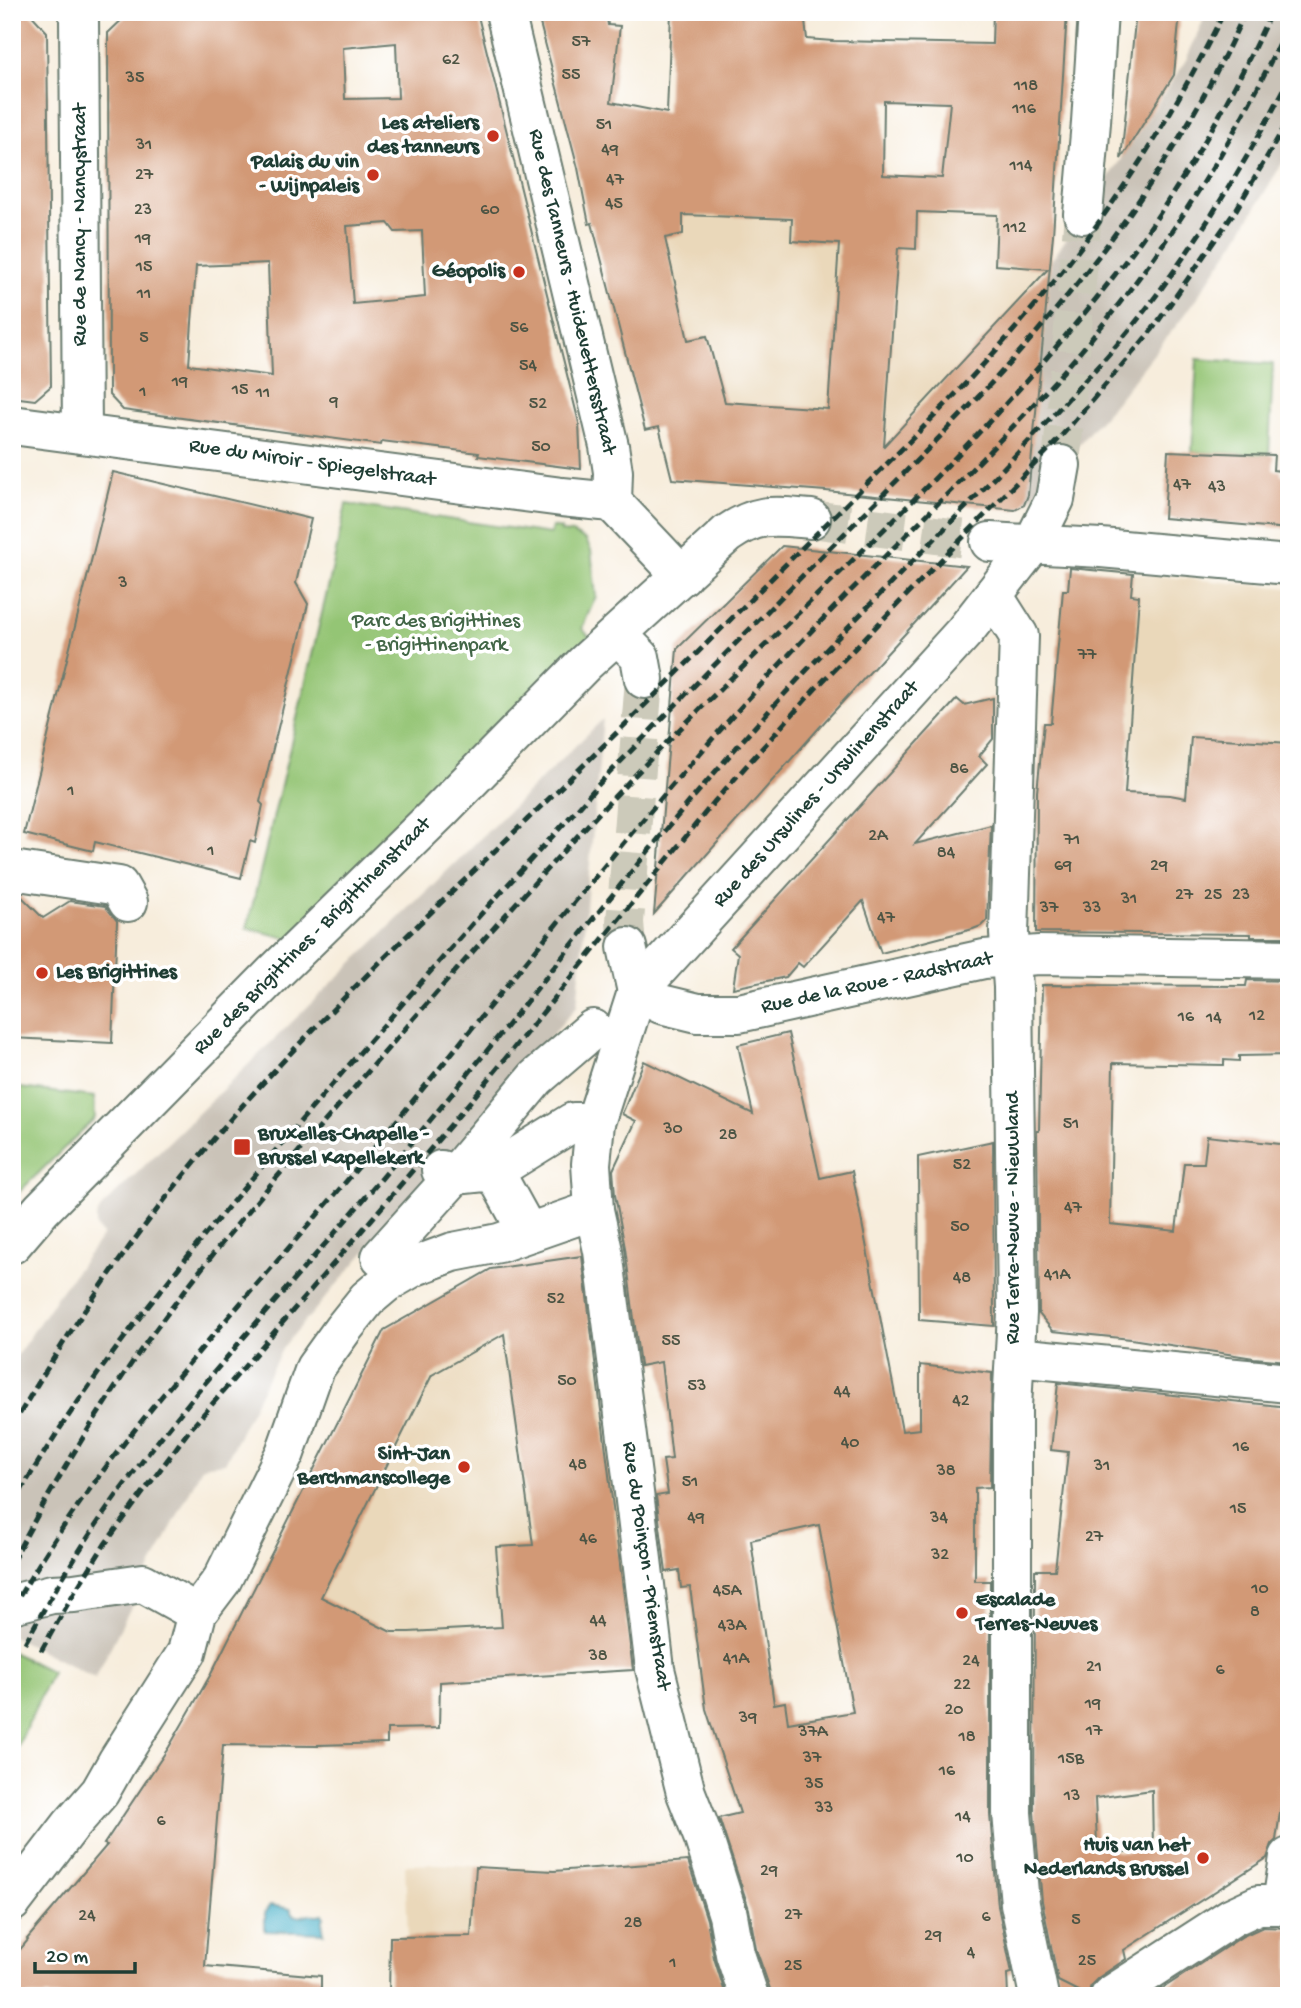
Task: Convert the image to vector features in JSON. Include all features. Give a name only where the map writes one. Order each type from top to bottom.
[{"type":"street","name":"Rue des Tanneurs - Huidevettersstraat","points":[[505,12],[609,446],[613,472],[612,502]]},
{"type":"street","points":[[1083,214],[1098,12]]},
{"type":"street","name":"Rue de Nancy - Nancystraat","points":[[79,14],[82,433]]},
{"type":"street","name":"Rue du Miroir - Spiegelstraat","points":[[12,425],[612,502]]},
{"type":"street","points":[[993,595],[1032,545],[1045,521],[1055,499],[1061,465]]},
{"type":"street","points":[[612,502],[682,576]]},
{"type":"street","points":[[645,678],[640,657],[618,635],[727,534],[744,522],[778,516],[811,519]]},
{"type":"street","points":[[990,542],[1101,548],[1289,565]]},
{"type":"street","name":"Rue Terre-Neuve - Nieuwland","points":[[993,595],[1019,636],[1009,933],[1017,1313],[1012,1407],[1012,1813],[1020,1904],[1039,1996]]},
{"type":"street","name":"Rue des Ursulines - Ursulinenstraat","points":[[637,992],[965,631],[993,595]]},
{"type":"street","name":"Rue des Brigittines - Brigittinenstraat","points":[[12,1244],[42,1209],[274,973],[439,813],[585,663],[618,635]]},
{"type":"street","points":[[12,870],[119,886],[128,902]]},
{"type":"street","points":[[628,947],[637,992]]},
{"type":"street","name":"Rue de la Roue - Radstraat","points":[[637,992],[661,1004],[698,1013],[739,1013],[984,959],[1039,955],[1289,959]]},
{"type":"street","name":"Rue du Poinçon - Priemstraat","points":[[637,992],[595,1123],[592,1164],[594,1210],[606,1278],[655,1669],[687,1793],[728,1915],[735,1954],[749,1996]]},
{"type":"street","points":[[381,1257],[446,1172],[536,1077],[593,1029]]},
{"type":"street","points":[[446,1172],[494,1171],[573,1122],[585,1122]]},
{"type":"street","points":[[494,1171],[521,1220]]},
{"type":"street","points":[[12,1902],[100,1792],[187,1652],[197,1613],[222,1580],[285,1453],[315,1368],[367,1300],[387,1283],[415,1266],[453,1252],[499,1243],[594,1210]]},
{"type":"street","points":[[1015,1357],[1289,1383]]},
{"type":"street","points":[[16,1603],[51,1594],[143,1583],[197,1613]]},
{"type":"street","points":[[1110,1996],[1233,1917],[1258,1905],[1285,1905],[1289,1857]]},
{"type":"shaded area","points":[[1207,12],[1289,12],[1289,152],[1236,240],[1187,312],[1115,403],[1025,505],[1051,261],[1186,60]]},
{"type":"shaded area","points":[[1055,208],[1051,261],[1029,289],[871,459],[658,427],[645,430],[592,223],[648,214],[917,212],[996,215]]},
{"type":"shaded area","points":[[1070,568],[1289,588],[1289,800],[1186,798],[1037,787],[1040,785],[1044,723],[1051,723],[1063,590],[1068,589]]},
{"type":"shaded area","points":[[603,719],[577,1006],[283,1347],[225,1463],[202,1467],[95,1678],[12,1636],[12,1363],[103,1235],[96,1227],[96,1218],[102,1207]]},
{"type":"shaded area","name":"Sint-Jan Berchmanscollege","points":[[585,1255],[640,1669],[437,1682],[256,1587],[384,1330],[491,1269]]},
{"type":"shaded area","points":[[688,1861],[729,1996],[532,1996],[484,1936],[408,1937],[405,1865],[437,1864],[554,1871]]},
{"type":"green space","points":[[1197,359],[1273,364],[1269,455],[1192,452]]},
{"type":"green space","name":"Parc des Brigittines - Brigittinenpark","points":[[346,504],[550,534],[552,527],[561,529],[561,532],[572,533],[586,540],[591,550],[596,596],[582,628],[590,638],[294,940],[247,928]]},
{"type":"green space","points":[[12,1087],[94,1097],[95,1118],[12,1199]]},
{"type":"green space","points":[[12,1652],[52,1672],[12,1759]]},
{"type":"water","points":[[270,1905],[291,1909],[293,1915],[298,1916],[323,1914],[324,1933],[265,1931],[265,1912]]},
{"type":"building","points":[[12,12],[29,12],[47,32],[51,386],[35,400],[12,397]]},
{"type":"building","points":[[130,12],[477,12],[579,423],[581,469],[478,456],[479,453],[382,441],[381,445],[123,410],[109,395],[108,33]],"holes":[[[396,43],[398,98],[345,99],[343,48]],[[388,223],[395,232],[422,231],[425,297],[353,304],[347,226]],[[268,263],[272,376],[189,365],[196,266]]]},
{"type":"building","points":[[537,12],[606,12],[608,25],[620,26],[611,102],[667,113],[671,12],[804,12],[807,39],[992,44],[993,12],[1067,12],[1053,235],[1028,495],[1024,505],[1015,510],[672,479],[659,427],[645,430],[592,223],[589,224],[578,168]],"holes":[[[884,101],[950,103],[942,178],[883,175]],[[917,212],[997,215],[995,265],[1048,269],[884,446],[898,248],[916,249]],[[683,215],[792,219],[791,241],[839,244],[828,409],[725,402],[707,336],[688,340],[665,238],[683,234]]]},
{"type":"building","points":[[1136,12],[1180,12],[1174,75],[1121,159]]},
{"type":"building","points":[[1168,451],[1274,455],[1273,470],[1289,476],[1289,529],[1164,518]]},
{"type":"building","points":[[113,472],[311,519],[296,583],[308,604],[260,802],[263,805],[255,843],[250,841],[241,878],[95,842],[93,851],[24,834]]},
{"type":"building","points":[[782,546],[967,566],[654,914],[677,649]]},
{"type":"building","points":[[1070,568],[1133,574],[1131,595],[1139,596],[1125,793],[1186,798],[1191,737],[1289,743],[1289,937],[1251,937],[1251,934],[1036,932],[1037,792],[1044,723],[1051,723],[1063,590],[1068,590]]},
{"type":"building","points":[[993,698],[993,739],[979,756],[987,764],[915,844],[991,825],[987,920],[973,929],[881,953],[863,901],[803,967],[798,963],[786,977],[733,988],[738,954],[731,948],[957,699],[964,705]]},
{"type":"building","points":[[12,892],[18,893],[43,918],[70,901],[105,906],[117,921],[112,1043],[12,1038]]},
{"type":"building","points":[[1247,980],[1289,981],[1289,1055],[1239,1056],[1239,1061],[1224,1060],[1224,1065],[1113,1063],[1110,1224],[1176,1231],[1184,1163],[1204,1163],[1207,1136],[1289,1145],[1289,1361],[1053,1331],[1039,1314],[1037,1131],[1042,985],[1246,986]]},
{"type":"building","points":[[788,1033],[820,1178],[852,1171],[902,1431],[920,1429],[920,1365],[992,1373],[990,1487],[975,1488],[975,1581],[990,1581],[990,1815],[998,1906],[1012,1973],[1007,1974],[1008,1996],[770,1996],[756,1949],[749,1909],[719,1818],[740,1813],[706,1709],[690,1587],[681,1588],[679,1570],[666,1572],[656,1496],[668,1494],[663,1460],[672,1459],[661,1362],[640,1366],[613,1170],[636,1121],[622,1114],[644,1061],[753,1114],[738,1045]],"holes":[[[819,1525],[853,1712],[788,1723],[785,1702],[774,1704],[751,1540]]]},
{"type":"building","points":[[993,1141],[994,1326],[919,1320],[918,1157]]},
{"type":"building","name":"Sint-Jan Berchmanscollege","points":[[582,1256],[633,1670],[440,1682],[439,1728],[387,1729],[387,1743],[318,1746],[223,1745],[205,1966],[321,1976],[321,1996],[12,1996],[12,1959],[107,1845],[104,1844],[169,1747],[211,1674],[384,1330],[491,1269]],"holes":[[[504,1334],[533,1545],[496,1547],[502,1627],[391,1632],[321,1597],[432,1375]]]},
{"type":"building","points":[[1058,1383],[1289,1407],[1289,1751],[1276,1840],[1267,1858],[1124,1950],[1126,1959],[1098,1978],[1091,1985],[1088,1996],[1058,1981],[1042,1901],[1034,1812],[1035,1570],[1055,1570],[1068,1452],[1051,1450]],"holes":[[[1152,1790],[1153,1849],[1124,1852],[1097,1843],[1095,1798]]]},
{"type":"building","points":[[688,1861],[707,1920],[714,1958],[726,1996],[389,1996],[390,1937],[471,1936],[476,1867],[554,1871]]},
{"type":"building","points":[[1263,1927],[1289,1928],[1289,1996],[1151,1996],[1243,1936]]},
{"type":"tunnel","points":[[1061,465],[1083,214]]},
{"type":"tunnel","points":[[811,519],[990,542]]},
{"type":"tunnel","points":[[627,947],[625,922],[644,679]]},
{"type":"railway","points":[[12,1427],[119,1261],[148,1221],[242,1106],[385,957],[602,747],[892,459],[1009,336],[1063,270],[1139,164],[1184,89],[1224,12]]},
{"type":"railway","points":[[12,1506],[79,1401],[153,1300],[304,1117],[473,923],[597,786],[996,378],[1069,294],[1136,205],[1166,159],[1195,111],[1245,12]]},
{"type":"railway","points":[[12,1562],[82,1439],[140,1351],[210,1258],[287,1165],[478,946],[593,820],[671,738],[916,498],[1033,373],[1089,308],[1160,213],[1195,157],[1243,71],[1271,12]]},
{"type":"railway","points":[[12,1609],[49,1549],[131,1434],[360,1165],[673,784],[819,623],[1009,431],[1112,313],[1197,194],[1246,110],[1289,22]]},
{"type":"railway","points":[[25,1643],[86,1540],[161,1437],[408,1147],[701,788],[804,673],[1000,472],[1131,328],[1216,208],[1289,80]]},
{"type":"railway","points":[[41,1651],[105,1544],[188,1432],[479,1091],[714,802],[816,688],[1058,440],[1152,330],[1236,210],[1289,119]]},
{"type":"place","name":"Les ateliers des tanneurs","points":[[493,136]]},
{"type":"place","name":"Palais du vin - Wijnpaleis","points":[[373,175]]},
{"type":"place","name":"Géopolis","points":[[519,272]]},
{"type":"place","name":"Les Brigittines","points":[[42,973]]},
{"type":"place","name":"Bruxelles-Chapelle - Brussel Kapellekerk","points":[[242,1147]]},
{"type":"place","name":"Sint-Jan Berchmanscollege","points":[[464,1467]]},
{"type":"place","name":"Escalade Terres-Neuves","points":[[962,1613]]},
{"type":"place","name":"Huis van het Nederlands Brussel","points":[[1203,1858]]}]
